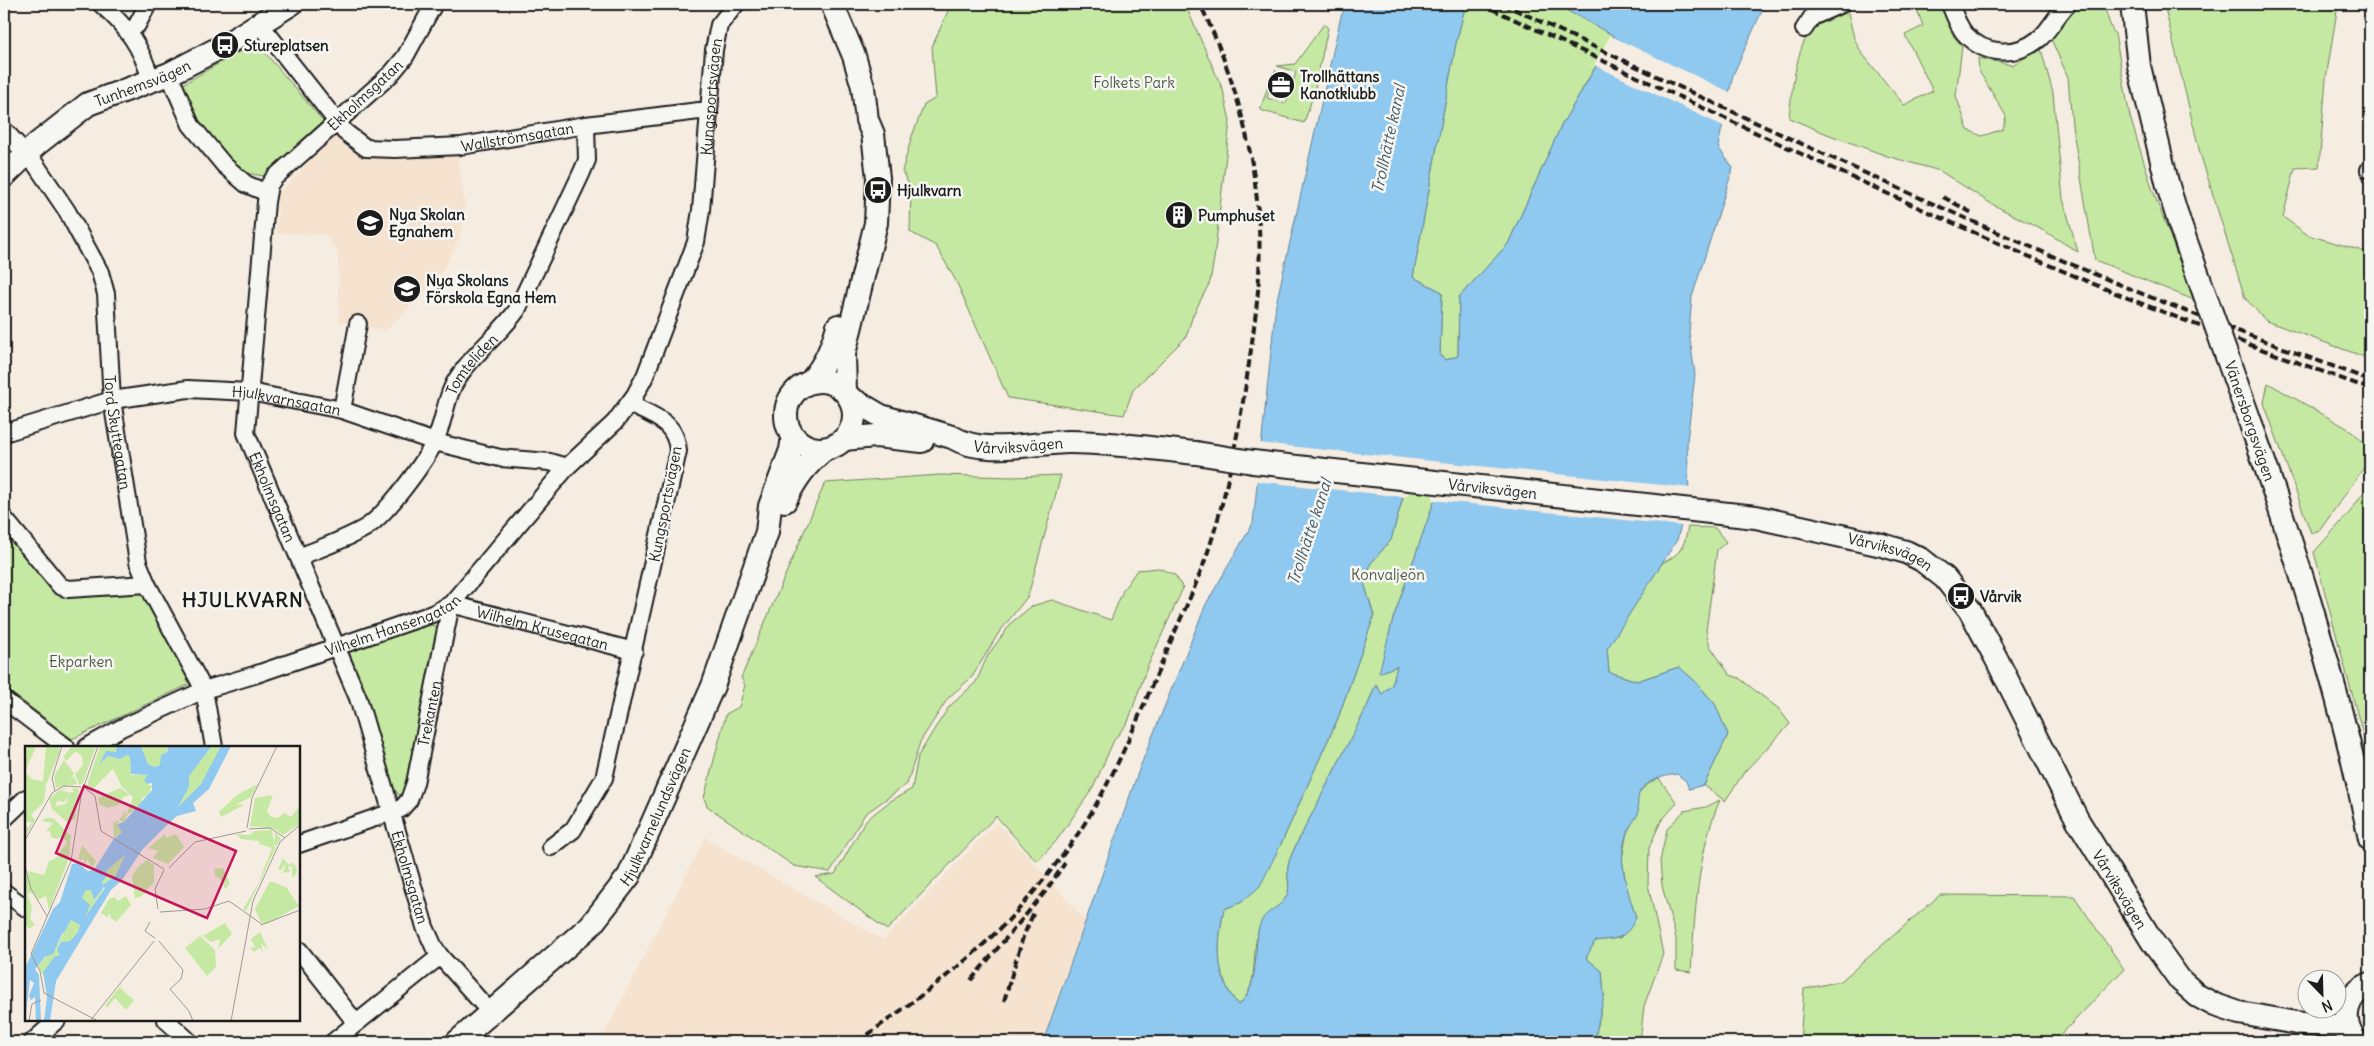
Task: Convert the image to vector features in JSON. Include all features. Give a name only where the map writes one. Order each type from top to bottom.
[{"type":"street","points":[[101,4],[130,31],[146,64],[160,77],[191,125],[224,165],[246,184],[267,193]]},
{"type":"street","points":[[130,31],[137,25],[148,4]]},
{"type":"street","name":"Tunhemsvägen","points":[[4,176],[27,154],[88,104],[160,77],[260,24],[291,4]]},
{"type":"street","name":"Ekholmsgatan","points":[[434,4],[401,63],[392,74],[274,178],[267,193],[246,433],[299,557],[335,648],[358,698],[425,927],[440,956],[491,1013]]},
{"type":"street","name":"Kungsportsvägen","points":[[551,847],[573,830],[604,778],[678,451],[677,438],[671,428],[661,419],[629,404],[645,376],[696,242],[701,210],[714,50],[719,25],[736,4]]},
{"type":"street","points":[[832,4],[854,56],[863,87],[867,120],[873,134],[876,152],[878,198],[876,223],[844,354],[848,395],[854,409],[854,421],[834,444]]},
{"type":"street","points":[[1804,30],[1812,17],[1841,4]]},
{"type":"street","points":[[1950,4],[1965,34],[1982,47],[2008,53],[2029,46],[2040,38],[2068,4]]},
{"type":"street","name":"Vänersborgsvägen","points":[[2132,4],[2139,66],[2168,186],[2180,226],[2294,547],[2330,668],[2370,839]]},
{"type":"street","points":[[260,24],[336,122]]},
{"type":"street","name":"Wallströmsgatan","points":[[336,122],[366,148],[376,150],[461,146],[586,125],[699,111],[708,112]]},
{"type":"street","points":[[867,120],[862,132],[866,193],[864,223],[857,254],[830,351],[821,370],[810,382],[797,390],[786,408],[787,423],[793,436],[805,446],[834,444],[876,436],[897,437],[947,445],[962,443]]},
{"type":"street","name":"Tomteliden","points":[[299,557],[367,527],[380,515],[422,464],[435,442],[453,387],[459,375],[507,323],[525,292],[587,160],[586,125]]},
{"type":"street","name":"Tord Skyttegatan","points":[[4,130],[27,154],[67,211],[100,272],[106,294],[112,400],[138,562],[147,584],[204,690],[214,746]]},
{"type":"street","points":[[342,410],[358,324]]},
{"type":"street","points":[[810,382],[832,383],[848,395]]},
{"type":"street","name":"Hjulkvarnsgatan","points":[[4,432],[112,400],[188,389],[250,392],[342,410],[435,442],[500,458],[550,462],[567,467]]},
{"type":"street","name":"Vårviksvägen","points":[[848,395],[881,416],[952,437],[962,443],[991,446],[1069,442],[1120,444],[1253,462],[1704,510],[1756,517],[1906,552],[1922,560],[1945,578],[1960,596],[1996,658],[2069,804],[2157,948],[2180,980],[2198,996],[2215,1005],[2256,1018],[2337,1026],[2353,1036]]},
{"type":"street","name":"Vilhelm Hansengatan","points":[[89,746],[121,728],[204,690],[335,648],[432,614],[451,604],[567,467],[615,422],[629,404]]},
{"type":"street","name":"Hjulkvarnelundsvägen","points":[[767,532],[770,506],[791,450],[793,436]]},
{"type":"street","name":"Hjulkvarnelundsvägen","points":[[457,1042],[591,925],[629,876],[713,686],[767,532],[797,477],[812,458],[834,444]]},
{"type":"street","points":[[4,518],[60,586],[68,589],[147,584]]},
{"type":"street","name":"Wilhelm Krusegatan","points":[[451,604],[634,651]]},
{"type":"street","name":"Trekanten","points":[[392,812],[401,809],[409,800],[415,783],[451,604]]},
{"type":"street","points":[[4,700],[65,746]]},
{"type":"street","points":[[4,819],[25,799]]},
{"type":"street","points":[[300,844],[392,812]]},
{"type":"street","points":[[4,892],[25,907]]},
{"type":"street","points":[[300,951],[356,1023]]},
{"type":"street","points":[[333,1042],[440,956]]},
{"type":"street","points":[[2353,1036],[2347,1012],[2354,992]]},
{"type":"street","name":"Vårviksvägen","points":[[2287,1020],[2296,1015]]},
{"type":"street","points":[[32,1042],[56,1021]]},
{"type":"street","points":[[167,1021],[190,1042]]},
{"type":"shaded area","name":"Nya Skolan Egnahem","points":[[336,135],[346,148],[370,158],[458,155],[466,212],[459,239],[439,278],[386,330],[339,322],[338,253],[326,235],[277,233],[278,194]]},
{"type":"shaded area","points":[[997,822],[1087,922],[1043,1042],[600,1042],[705,838],[883,940]]},
{"type":"green space","name":"Folkets Park","points":[[951,4],[1185,4],[1223,90],[1230,121],[1210,282],[1193,315],[1186,337],[1133,390],[1124,415],[1008,398],[956,281],[936,246],[910,232],[911,189],[902,171],[912,136],[924,105],[936,98],[932,47]]},
{"type":"green space","points":[[1466,4],[1555,4],[1614,35],[1561,126],[1508,244],[1459,297],[1458,356],[1446,360],[1440,356],[1442,292],[1413,277],[1456,43]]},
{"type":"green space","points":[[1915,4],[1940,4],[1954,37],[1962,46],[1956,96],[1968,130],[1982,136],[2003,129],[2006,116],[1979,71],[1978,58],[2012,65],[2041,49],[2053,93],[2063,199],[2078,252],[2046,232],[1990,203],[1940,171],[1887,156],[1789,118],[1797,64],[1806,38],[1813,27],[1821,20],[1848,13],[1854,38],[1861,52],[1904,105],[1933,91],[1905,35],[1923,26]]},
{"type":"green space","points":[[2080,4],[2101,4],[2115,34],[2130,117],[2153,191],[2194,300],[2095,260],[2072,125],[2068,77],[2050,37]]},
{"type":"green space","points":[[2164,4],[2338,4],[2326,79],[2319,167],[2295,168],[2283,217],[2308,235],[2370,253],[2370,359],[2266,321],[2245,298],[2200,153]]},
{"type":"green space","points":[[1324,24],[1328,28],[1314,93],[1304,123],[1260,110],[1272,75],[1276,70],[1267,98],[1286,104],[1296,72],[1277,66],[1295,64]]},
{"type":"green space","points":[[256,42],[323,121],[263,176],[235,171],[194,118],[183,84]]},
{"type":"green space","points":[[2268,383],[2352,431],[2370,448],[2370,459],[2320,530],[2311,533],[2264,403]]},
{"type":"green space","name":"Konvaljeön","points":[[1433,466],[1441,474],[1435,499],[1393,619],[1380,672],[1397,666],[1392,685],[1382,694],[1376,685],[1367,707],[1296,845],[1288,867],[1289,888],[1287,896],[1264,917],[1259,928],[1256,938],[1254,969],[1250,989],[1238,1005],[1225,982],[1219,959],[1224,909],[1242,902],[1281,844],[1338,718],[1374,616],[1364,583],[1371,563],[1391,540],[1405,490]]},
{"type":"green space","points":[[940,475],[1013,477],[1061,475],[1028,596],[998,634],[972,677],[948,698],[920,742],[907,784],[865,814],[830,872],[794,866],[707,806],[704,798],[726,714],[739,707],[745,685],[741,678],[825,483]]},
{"type":"green space","points":[[2370,483],[2370,761],[2314,552],[2350,512]]},
{"type":"green space","points":[[1688,527],[1715,528],[1726,542],[1717,550],[1706,631],[1710,646],[1730,675],[1739,678],[1779,709],[1790,724],[1745,771],[1725,801],[1704,785],[1728,735],[1715,704],[1695,681],[1679,667],[1637,681],[1609,672],[1607,648],[1662,563],[1681,549]]},
{"type":"green space","name":"Ekparken","points":[[4,529],[64,595],[141,592],[192,683],[72,739],[4,687]]},
{"type":"green space","points":[[1159,568],[1175,575],[1183,588],[1146,670],[1128,722],[1114,740],[1093,788],[1057,840],[1037,862],[996,816],[887,930],[815,877],[835,874],[866,820],[889,802],[912,789],[918,756],[949,707],[976,682],[988,655],[1012,622],[1032,606],[1052,600],[1111,620],[1123,590],[1137,570]]},
{"type":"green space","points":[[432,625],[439,628],[405,793],[399,795],[391,785],[346,652],[351,648]]},
{"type":"green space","points":[[1658,777],[1677,803],[1661,821],[1649,848],[1648,884],[1663,954],[1644,1006],[1640,1042],[1594,1042],[1604,996],[1602,971],[1586,958],[1595,941],[1620,938],[1636,918],[1627,890],[1622,859],[1627,832],[1638,813],[1637,797],[1642,789]]},
{"type":"green space","points":[[1720,800],[1706,841],[1698,884],[1691,972],[1676,970],[1676,938],[1662,886],[1660,861],[1667,829],[1684,811],[1706,807]]},
{"type":"green space","points":[[1940,895],[2074,896],[2124,969],[2054,1042],[1800,1042],[1804,989],[1841,981]]},
{"type":"water","name":"Trollhätte kanal","points":[[1348,4],[1466,4],[1456,43],[1413,277],[1442,292],[1440,356],[1446,360],[1458,356],[1459,297],[1508,244],[1561,126],[1614,36],[1555,4],[1765,4],[1733,75],[1718,147],[1733,168],[1692,297],[1689,332],[1695,375],[1687,441],[1689,495],[1677,540],[1607,649],[1609,672],[1637,681],[1679,667],[1695,681],[1715,704],[1728,735],[1704,785],[1689,789],[1686,781],[1677,774],[1653,780],[1639,793],[1638,814],[1629,829],[1624,842],[1623,852],[1624,874],[1636,918],[1628,930],[1620,937],[1595,941],[1586,958],[1602,971],[1604,996],[1594,1042],[1043,1042],[1140,767],[1206,604],[1253,523],[1276,304],[1341,16]],"holes":[[[1433,467],[1441,474],[1435,499],[1393,619],[1379,673],[1397,666],[1392,685],[1382,694],[1376,684],[1367,707],[1296,845],[1288,867],[1289,888],[1287,896],[1262,920],[1258,932],[1253,981],[1245,998],[1238,1005],[1230,994],[1225,982],[1219,959],[1224,909],[1242,902],[1260,886],[1338,718],[1374,616],[1364,583],[1371,563],[1391,540],[1405,490]]]},
{"type":"pier","points":[[1600,31],[1732,93],[1725,127],[1594,65],[1610,36]]},
{"type":"pier","points":[[1259,443],[1691,488],[1691,496],[1683,526],[1432,500],[1438,475],[1432,469],[1421,472],[1406,497],[1255,481]]},
{"type":"railway","points":[[858,1042],[973,954],[1018,910],[1078,834],[1117,765],[1194,589],[1211,542],[1228,478],[1245,390],[1257,303],[1260,254],[1255,180],[1248,143],[1228,72],[1200,4]]},
{"type":"railway","points":[[1481,4],[1867,184],[2023,254],[2168,314],[2370,389]]},
{"type":"railway","points":[[1503,4],[1802,144],[2028,246],[2170,305],[2370,380]]},
{"type":"railway","points":[[1943,197],[1974,214]]},
{"type":"railway","points":[[971,980],[1045,892],[1065,863]]},
{"type":"railway","points":[[1004,1001],[1023,937],[1034,912]]},
{"type":"place","name":"Stureplatsen","points":[[225,45]]},
{"type":"place","name":"Trollhättans Kanotklubb","points":[[1281,85]]},
{"type":"place","name":"Hjulkvarn","points":[[878,190]]},
{"type":"place","name":"Pumphuset","points":[[1179,215]]},
{"type":"place","name":"Nya Skolan Egnahem","points":[[370,223]]},
{"type":"place","name":"Nya Skolans Förskola Egna Hem","points":[[407,289]]},
{"type":"place","name":"Vårvik","points":[[1961,596]]},
{"type":"district","name":"HJULKVARN","points":[[243,599]]}]
